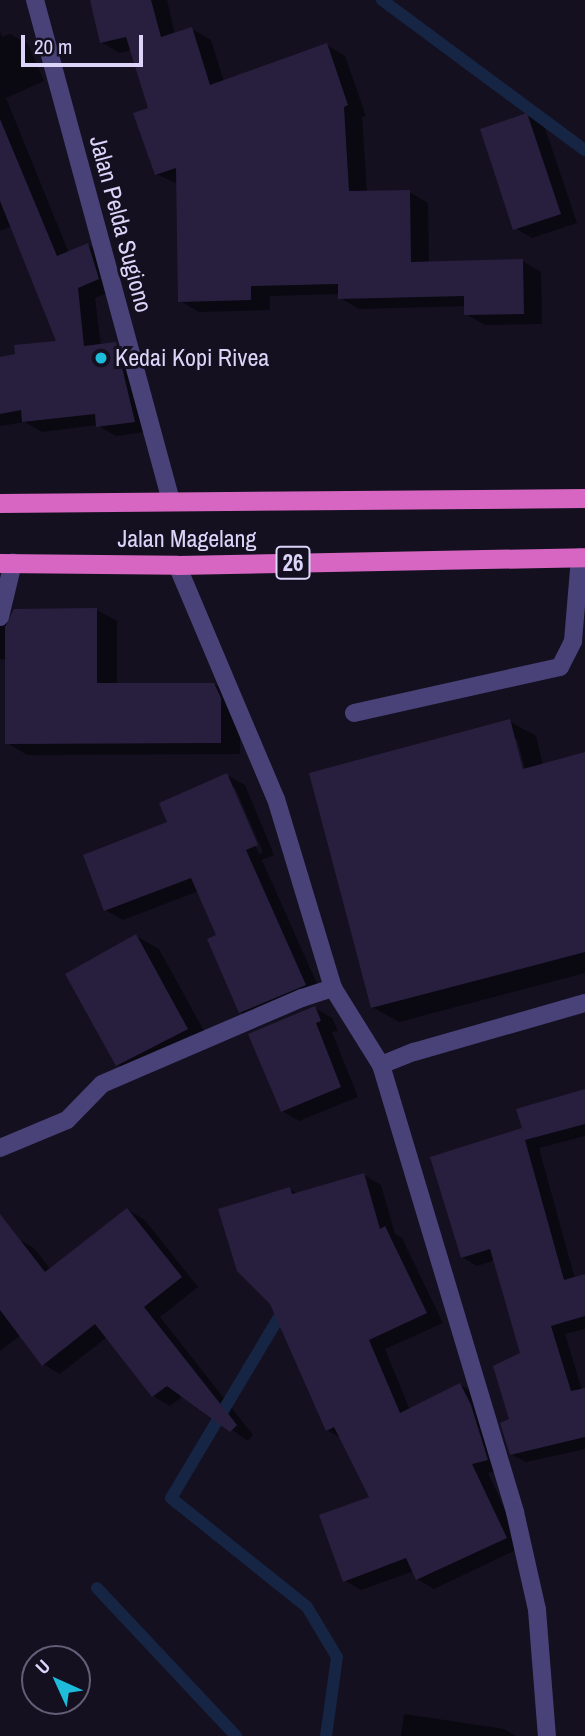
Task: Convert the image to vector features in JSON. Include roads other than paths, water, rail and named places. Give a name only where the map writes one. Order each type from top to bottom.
[{"type":"highway","name":"Jalan Magelang","points":[[0,503],[585,498]]},
{"type":"highway","name":"Jalan Magelang","points":[[6,563],[177,565],[582,557]]},
{"type":"street","name":"Jalan Pelda Sugiono","points":[[35,0],[171,501]]},
{"type":"street","points":[[354,713],[560,667],[573,641],[582,557]]},
{"type":"street","points":[[0,617],[6,563]]},
{"type":"street","points":[[177,565],[276,799],[333,988],[381,1065],[515,1512],[537,1610],[547,1736]]},
{"type":"street","points":[[0,1148],[67,1120],[102,1084],[302,998],[333,988]]},
{"type":"street","points":[[381,1065],[414,1052],[585,1003]]},
{"type":"waterway","points":[[382,0],[585,150]]},
{"type":"waterway","points":[[285,1307],[171,1498],[307,1607],[337,1657],[326,1736]]},
{"type":"waterway","points":[[97,1588],[236,1736]]},
{"type":"place","name":"Kedai Kopi Rivea","points":[[101,358]]}]
